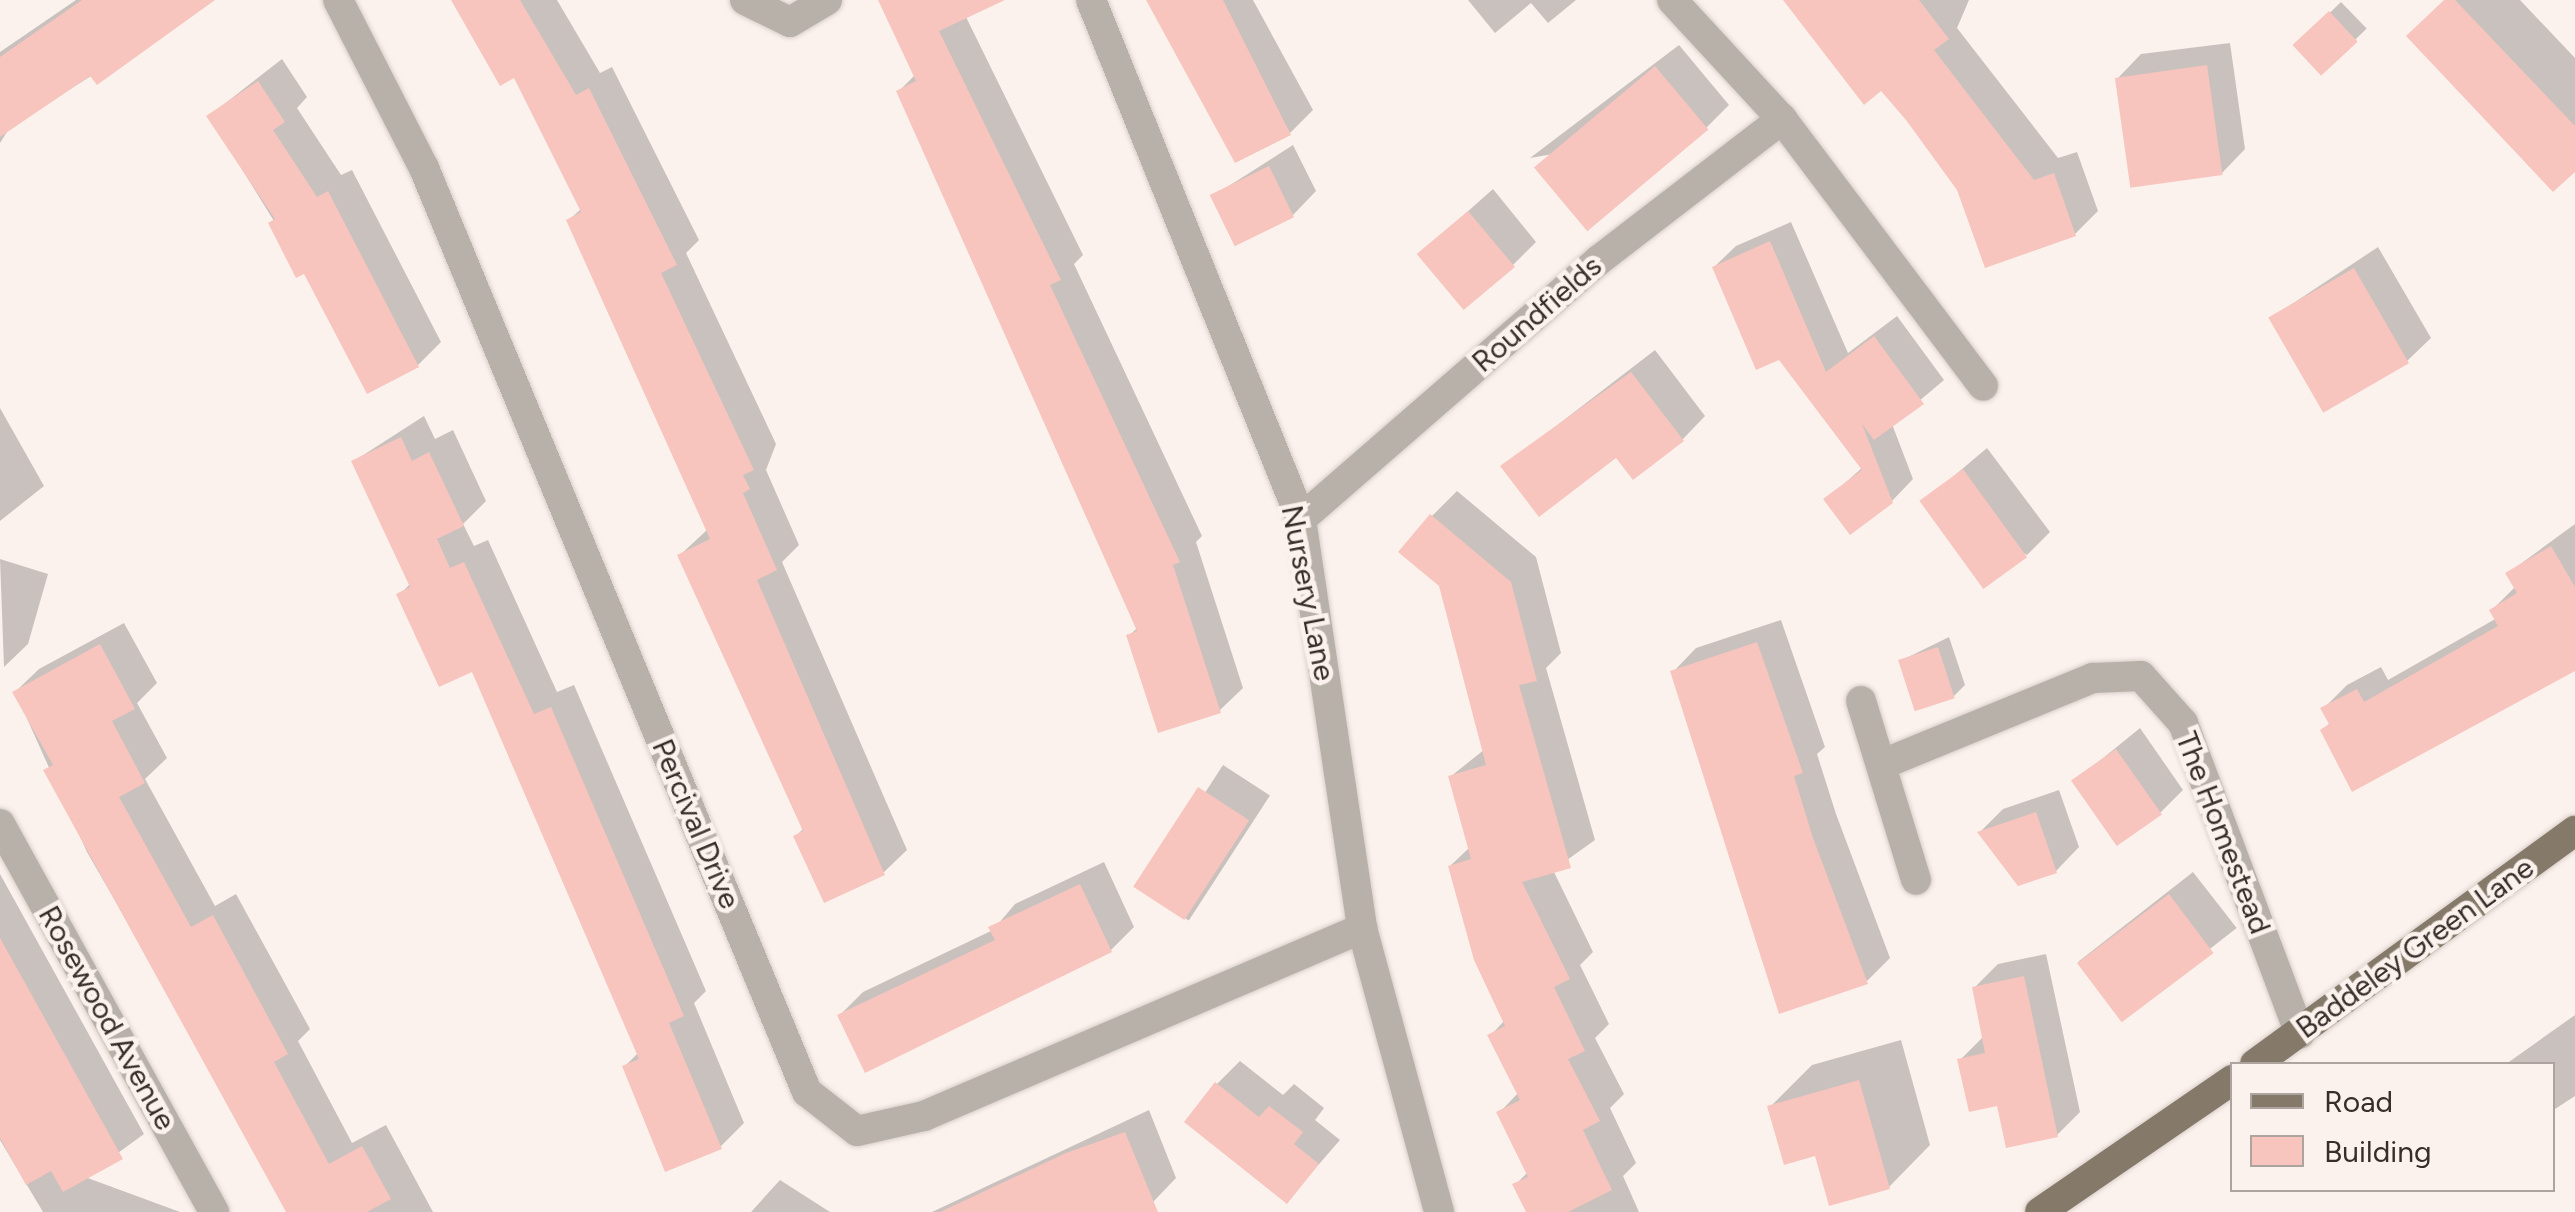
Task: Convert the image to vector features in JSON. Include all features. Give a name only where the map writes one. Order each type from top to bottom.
[{"type":"main road","name":"Baddeley Green Lane","points":[[2258,1062],[2575,830]]},
{"type":"main road","points":[[2040,1212],[2230,1081]]},
{"type":"street","name":"Percival Drive","points":[[338,0],[424,168],[807,1092],[856,1131],[924,1116],[1362,928]]},
{"type":"street","points":[[745,0],[790,22],[826,0]]},
{"type":"street","name":"Nursery Lane","points":[[1090,0],[1301,520],[1362,928],[1438,1212]]},
{"type":"street","points":[[1672,0],[1782,119],[1983,386]]},
{"type":"street","name":"Roundfields","points":[[1301,520],[1599,260],[1782,119]]},
{"type":"street","name":"The Homestead","points":[[1883,764],[2093,678],[2140,676],[2183,723],[2300,1034]]},
{"type":"street","points":[[1861,701],[1916,880]]},
{"type":"street","name":"Rosewood Avenue","points":[[0,824],[214,1212]]},
{"type":"building","points":[[82,0],[215,0],[97,85],[90,76],[0,137],[0,57]]},
{"type":"building","points":[[451,0],[520,0],[576,95],[589,88],[677,265],[661,273],[754,470],[743,475],[750,489],[743,493],[777,570],[757,580],[885,875],[824,903],[793,836],[803,831],[677,555],[710,539],[566,220],[581,212],[514,78],[500,86]]},
{"type":"building","points":[[878,0],[1005,0],[939,31],[1061,280],[1050,285],[1180,562],[1173,565],[1221,713],[1158,733],[1126,635],[1137,631],[896,91],[916,81]]},
{"type":"building","points":[[1146,0],[1223,0],[1291,135],[1235,163]]},
{"type":"building","points":[[1783,0],[1919,0],[1949,39],[1934,50],[2034,180],[2054,173],[2076,236],[1985,268],[1957,190],[1906,120],[1881,91],[1864,105]]},
{"type":"building","points":[[2444,0],[2455,0],[2575,126],[2575,172],[2553,192],[2406,36]]},
{"type":"building","points":[[2329,11],[2358,42],[2321,76],[2292,45]]},
{"type":"building","points":[[2207,65],[2222,175],[2130,188],[2115,78]]},
{"type":"building","points":[[1655,66],[1708,130],[1587,231],[1534,168]]},
{"type":"building","points":[[258,81],[285,122],[273,130],[317,197],[328,191],[419,367],[367,394],[304,274],[296,278],[268,223],[275,219],[206,116]]},
{"type":"building","points":[[1269,166],[1294,217],[1235,246],[1210,195]]},
{"type":"building","points":[[1468,211],[1515,267],[1464,310],[1417,254]]},
{"type":"building","points":[[1770,241],[1826,372],[1874,336],[1924,404],[1874,440],[1862,424],[1893,503],[1850,535],[1823,499],[1862,470],[1779,360],[1756,370],[1712,267]]},
{"type":"building","points":[[2354,268],[2409,363],[2323,413],[2268,318]]},
{"type":"building","points":[[1631,372],[1684,441],[1633,480],[1616,458],[1539,517],[1500,466]]},
{"type":"building","points":[[401,437],[412,461],[429,452],[464,526],[437,539],[450,568],[464,562],[534,714],[551,707],[684,1016],[669,1023],[722,1149],[665,1172],[622,1066],[639,1059],[472,672],[439,687],[396,594],[410,587],[351,461]]},
{"type":"building","points":[[1963,469],[2027,557],[1983,589],[1919,501]]},
{"type":"building","points":[[1430,514],[1511,582],[1537,681],[1519,685],[1571,868],[1522,882],[1570,979],[1554,987],[1585,1051],[1568,1059],[1600,1121],[1583,1130],[1612,1190],[1568,1212],[1526,1212],[1512,1184],[1528,1177],[1496,1112],[1520,1100],[1487,1035],[1505,1026],[1474,960],[1448,866],[1471,859],[1448,776],[1486,765],[1439,586],[1398,552]]},
{"type":"building","points":[[2551,546],[2575,587],[2575,671],[2352,792],[2320,730],[2329,724],[2320,708],[2357,689],[2364,702],[2498,626],[2489,610],[2517,593],[2505,573]]},
{"type":"building","points":[[1757,642],[1803,773],[1794,776],[1813,838],[1868,984],[1779,1014],[1670,671]]},
{"type":"building","points":[[100,644],[135,709],[112,721],[145,783],[119,797],[191,927],[213,915],[288,1054],[274,1062],[329,1164],[362,1146],[391,1199],[367,1212],[286,1212],[43,770],[53,765],[12,692]]},
{"type":"building","points":[[1938,647],[1955,698],[1915,711],[1898,660]]},
{"type":"building","points":[[2116,749],[2162,815],[2117,846],[2071,781]]},
{"type":"building","points":[[1198,787],[1249,820],[1184,920],[1133,887]]},
{"type":"building","points":[[2036,812],[2057,873],[2018,886],[1977,832]]},
{"type":"building","points":[[1080,884],[1112,952],[865,1073],[837,1015],[995,940],[988,927]]},
{"type":"building","points":[[2169,894],[2214,953],[2122,1022],[2077,963]]},
{"type":"building","points":[[0,938],[123,1159],[63,1192],[51,1171],[26,1185],[0,1138]]},
{"type":"building","points":[[2024,976],[2058,1137],[2006,1148],[1997,1106],[1969,1112],[1957,1059],[1985,1053],[1972,987]]},
{"type":"building","points":[[1859,1080],[1890,1189],[1829,1206],[1815,1156],[1784,1165],[1767,1106]]},
{"type":"building","points":[[1215,1082],[1259,1117],[1269,1106],[1303,1132],[1294,1144],[1319,1164],[1287,1204],[1184,1122]]},
{"type":"building","points":[[1125,1132],[1158,1212],[940,1212],[1066,1153]]}]
